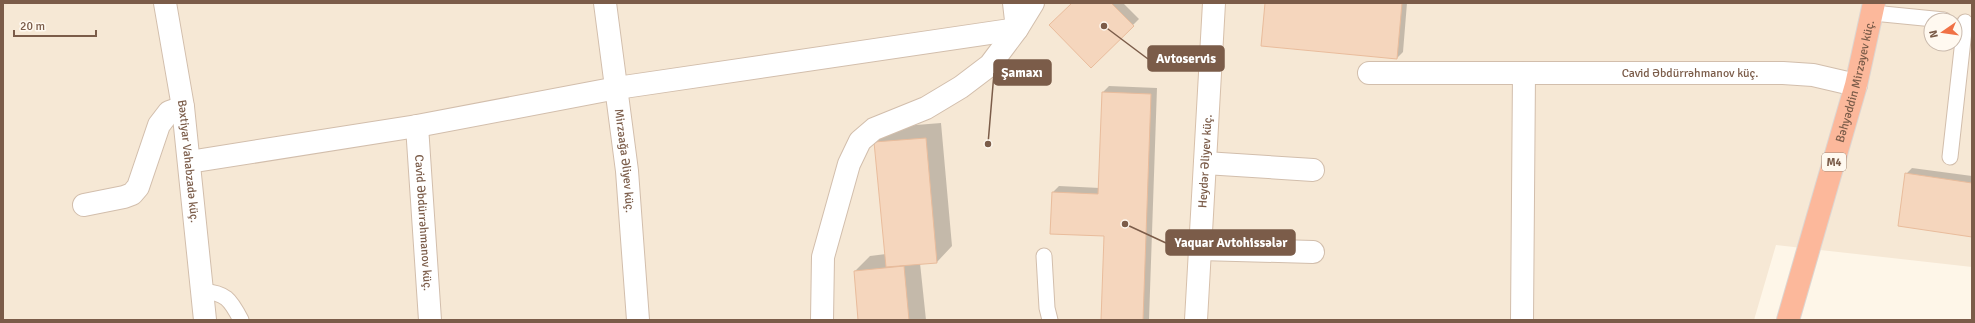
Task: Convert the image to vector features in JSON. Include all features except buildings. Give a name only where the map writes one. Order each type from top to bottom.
[{"type":"highway","name":"Bəhyəddin Mirzəyev küç.","points":[[1788,320],[1856,85],[1873,8]]},
{"type":"street","name":"Bəxtiyar Vahabzadə küç.","points":[[165,3],[183,107],[205,320]]},
{"type":"street","name":"Mirzəağa Əliyev küç.","points":[[605,3],[627,171],[638,320]]},
{"type":"street","points":[[1014,3],[1016,29]]},
{"type":"street","points":[[822,320],[823,257],[848,164],[860,141],[874,130],[926,108],[961,87],[990,65],[1033,3]]},
{"type":"street","name":"Heydər Əliyev küç.","points":[[1196,320],[1214,3]]},
{"type":"street","points":[[189,162],[417,126],[617,88],[1016,29]]},
{"type":"street","name":"Cavid Əbdürrəhmanov küç.","points":[[1369,73],[1784,73],[1813,75],[1856,85]]},
{"type":"street","points":[[1522,320],[1524,73]]},
{"type":"street","points":[[84,205],[132,194],[138,187],[159,125],[168,112],[183,107]]},
{"type":"street","name":"Cavid Əbdürrəhmanov küç.","points":[[417,126],[430,320]]},
{"type":"street","points":[[1205,163],[1313,170]]},
{"type":"street","points":[[1200,250],[1313,252]]},
{"type":"lane","points":[[1873,8],[1923,16]]},
{"type":"lane","points":[[1950,157],[1964,22]]},
{"type":"lane","points":[[1044,256],[1047,308],[1050,320]]},
{"type":"lane","points":[[202,291],[219,293],[232,303],[241,320]]},
{"type":"shaded area","points":[[3,3],[1972,3],[1972,267],[1776,245],[1754,320],[3,320]]},
{"type":"place","name":"Avtoservis","points":[[1104,26]]},
{"type":"place","name":"Şamaxı","points":[[988,144]]},
{"type":"place","name":"Yaquar Avtohissələr","points":[[1125,224]]}]
